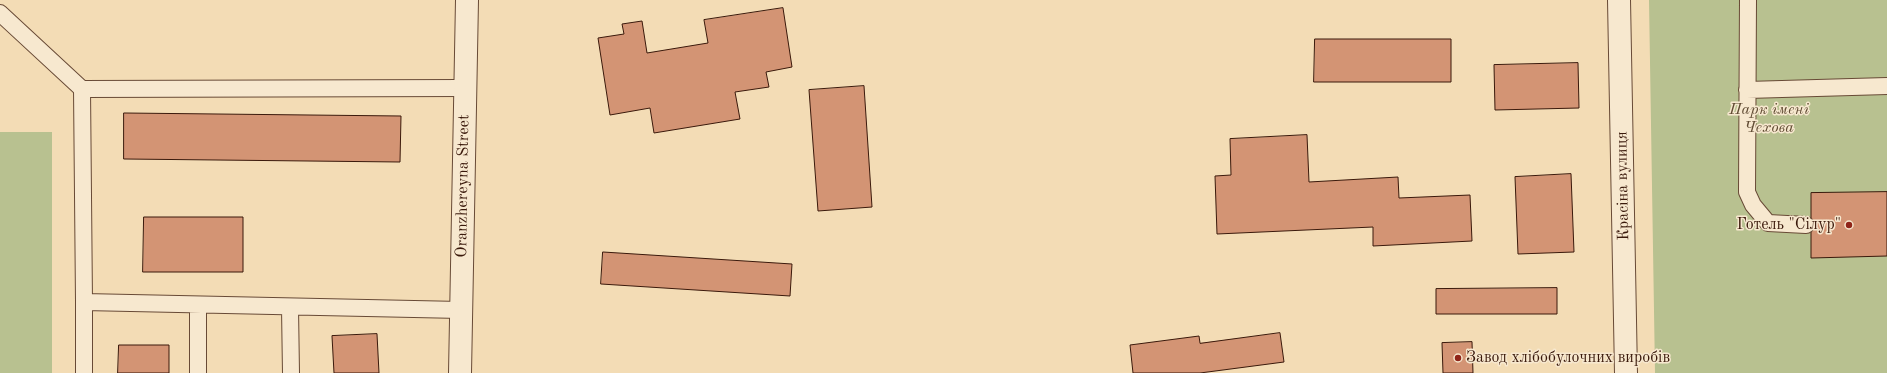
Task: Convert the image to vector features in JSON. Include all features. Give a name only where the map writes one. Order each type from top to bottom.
[{"type":"street","name":"Oranzhereyna Street","points":[[460,373],[467,0]]},
{"type":"street","name":"Красіна вулиця","points":[[1619,0],[1626,373]]},
{"type":"lane","points":[[1748,0],[1747,192],[1754,206],[1768,223],[1806,225]]},
{"type":"lane","points":[[0,13],[82,89],[465,88]]},
{"type":"lane","points":[[1747,90],[1887,86]]},
{"type":"lane","points":[[82,89],[84,373]]},
{"type":"lane","points":[[84,302],[290,308],[461,310]]},
{"type":"lane","points":[[198,306],[198,373]]},
{"type":"lane","points":[[290,308],[291,373]]},
{"type":"green space","name":"Парк імені Чехова","points":[[1649,0],[1887,0],[1887,373],[1655,373]]},
{"type":"green space","points":[[0,132],[52,132],[52,373],[0,373]]},
{"type":"building","points":[[783,8],[792,67],[766,72],[769,87],[735,92],[740,119],[654,133],[650,108],[610,115],[598,38],[624,34],[622,24],[642,21],[647,53],[708,43],[704,20]]},
{"type":"building","points":[[1315,39],[1451,39],[1451,82],[1314,82]]},
{"type":"building","points":[[1578,63],[1579,108],[1495,110],[1494,65]]},
{"type":"building","points":[[864,86],[872,207],[818,211],[809,90]]},
{"type":"building","points":[[124,113],[401,116],[400,162],[124,159]]},
{"type":"building","points":[[1307,135],[1309,182],[1398,177],[1399,198],[1470,195],[1472,241],[1373,246],[1373,227],[1217,234],[1215,176],[1231,175],[1230,139]]},
{"type":"building","points":[[1571,174],[1574,252],[1518,254],[1515,177]]},
{"type":"building","name":"Готель \"Сілур\"","points":[[1887,192],[1887,256],[1811,258],[1811,193]]},
{"type":"building","points":[[144,217],[243,217],[243,272],[143,272]]},
{"type":"building","points":[[603,252],[792,264],[790,296],[601,284]]},
{"type":"building","points":[[1557,288],[1557,314],[1436,314],[1436,289]]},
{"type":"building","points":[[1280,333],[1284,362],[1200,373],[1133,373],[1130,345],[1199,336],[1200,343]]},
{"type":"building","points":[[377,334],[379,373],[334,373],[332,336]]},
{"type":"building","name":"Завод хлібобулочних виробів","points":[[1472,342],[1473,373],[1443,373],[1442,343]]},
{"type":"building","points":[[119,345],[169,345],[169,373],[118,373]]},
{"type":"place","name":"Готель \"Сілур\"","points":[[1849,225]]},
{"type":"place","name":"Завод хлібобулочних виробів","points":[[1458,358]]}]
